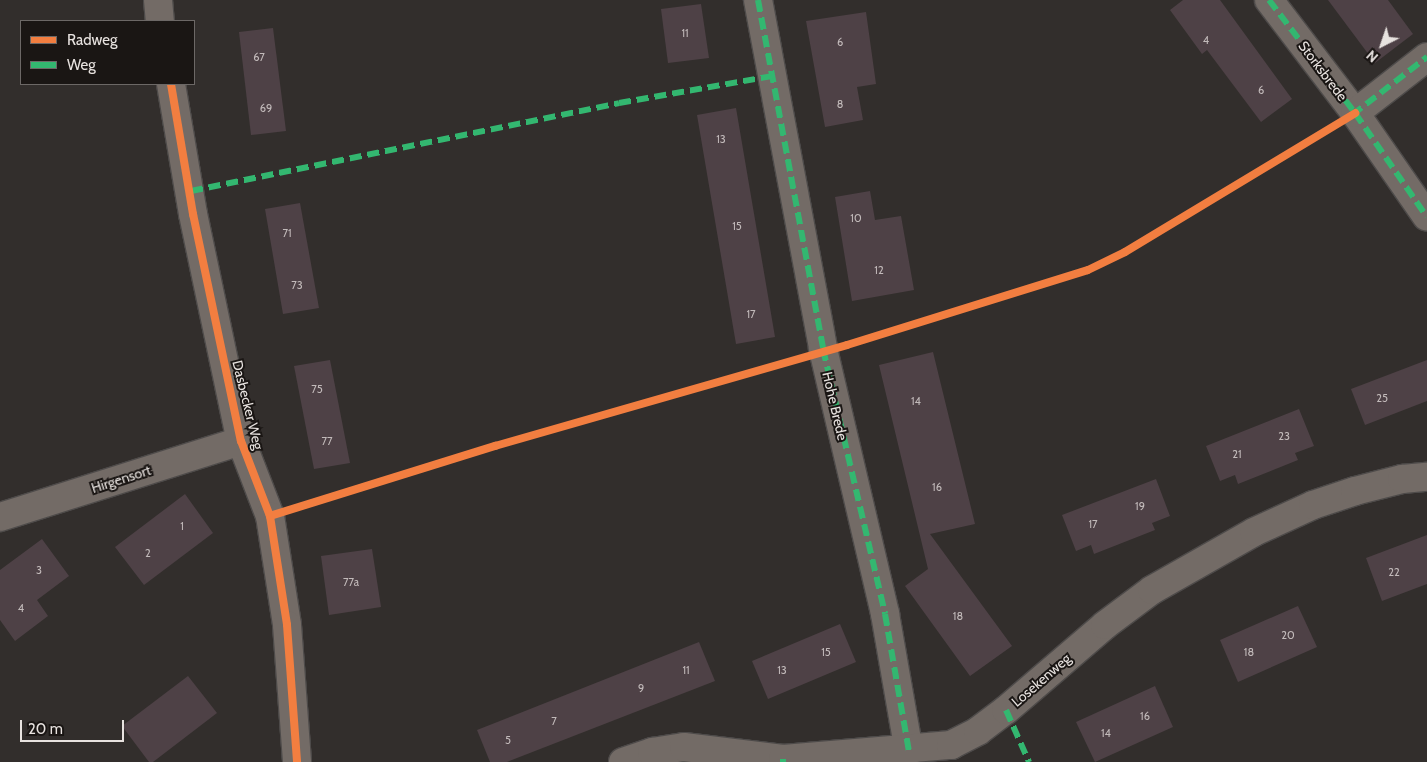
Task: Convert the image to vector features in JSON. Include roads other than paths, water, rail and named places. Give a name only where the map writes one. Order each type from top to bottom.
[{"type":"street","points":[[158,0],[160,20]]},
{"type":"street","name":"Hohe Brede","points":[[758,0],[823,349],[885,614],[909,751]]},
{"type":"street","name":"Storksbrede","points":[[1269,0],[1354,112],[1427,217]]},
{"type":"street","points":[[1354,112],[1427,56]]},
{"type":"street","name":"Dasbecker Weg","points":[[171,85],[193,214],[241,441],[270,516],[287,625],[297,762]]},
{"type":"street","name":"Hirgensort","points":[[0,517],[241,441]]},
{"type":"street","name":"Losekenweg","points":[[623,762],[652,752],[684,747],[783,760],[909,751],[952,745],[978,731],[1105,625],[1152,590],[1254,532],[1313,505],[1355,491],[1402,479],[1427,477]]}]
